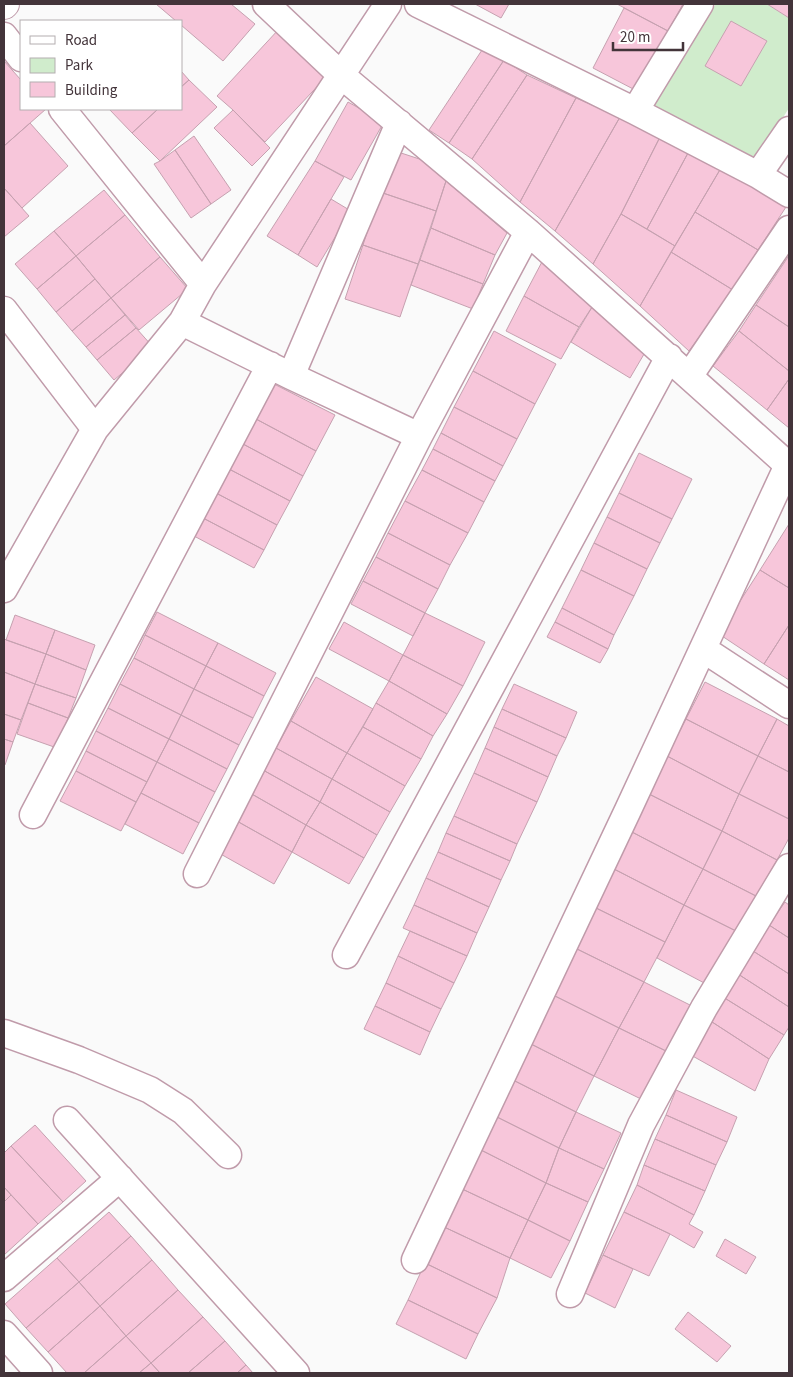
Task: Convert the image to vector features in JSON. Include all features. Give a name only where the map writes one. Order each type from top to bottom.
[{"type":"street","points":[[266,4],[341,75],[528,232],[690,375],[788,465],[415,1260]]},
{"type":"street","points":[[4,589],[94,429],[182,322],[203,284],[388,4]]},
{"type":"street","points":[[418,4],[635,111],[758,175],[789,194]]},
{"type":"street","points":[[635,111],[700,4]]},
{"type":"street","points":[[4,36],[20,57]]},
{"type":"street","points":[[63,110],[203,284]]},
{"type":"street","points":[[32,815],[281,370],[399,123]]},
{"type":"street","points":[[758,175],[789,130]]},
{"type":"street","points":[[690,375],[789,229]]},
{"type":"street","points":[[198,874],[420,436],[528,232]]},
{"type":"street","points":[[4,310],[94,429]]},
{"type":"street","points":[[182,322],[420,436]]},
{"type":"street","points":[[346,955],[669,357]]},
{"type":"street","points":[[703,649],[789,705]]},
{"type":"street","points":[[570,1294],[641,1125],[704,1008],[789,867]]},
{"type":"street","points":[[4,1033],[79,1060],[150,1090],[183,1112],[228,1154]]},
{"type":"street","points":[[67,1120],[296,1373]]},
{"type":"street","points":[[4,1278],[120,1178]]},
{"type":"street","points":[[4,1334],[39,1373]]},
{"type":"green space","points":[[716,4],[767,4],[789,18],[789,108],[754,164],[644,105]]},
{"type":"building","points":[[156,4],[231,4],[255,24],[223,61],[182,26],[182,20],[175,20]]},
{"type":"building","points":[[475,4],[509,4],[501,18]]},
{"type":"building","points":[[617,4],[683,4],[668,31]]},
{"type":"building","points":[[767,4],[789,4],[789,18],[786,16]]},
{"type":"building","points":[[624,8],[668,31],[637,91],[593,68]]},
{"type":"building","points":[[731,21],[767,41],[741,86],[705,66]]},
{"type":"building","points":[[279,29],[329,74],[265,142],[217,96]]},
{"type":"building","points":[[484,47],[504,60],[449,143],[429,130]]},
{"type":"building","points":[[504,60],[527,75],[472,159],[449,143]]},
{"type":"building","points":[[4,61],[20,79],[20,110],[45,110],[4,146]]},
{"type":"building","points":[[182,72],[189,80],[182,86]]},
{"type":"building","points":[[527,75],[576,98],[520,202],[472,159]]},
{"type":"building","points":[[189,80],[217,107],[160,161],[132,133],[157,110],[182,110],[182,86]]},
{"type":"building","points":[[576,98],[620,117],[555,231],[520,202]]},
{"type":"building","points":[[348,102],[384,122],[351,180],[315,161]]},
{"type":"building","points":[[110,110],[157,110],[132,133]]},
{"type":"building","points":[[233,110],[270,148],[252,166],[214,128]]},
{"type":"building","points":[[620,117],[660,137],[593,264],[555,231]]},
{"type":"building","points":[[30,123],[68,166],[22,208],[4,188],[4,146]]},
{"type":"building","points":[[194,136],[231,190],[211,204],[175,150]]},
{"type":"building","points":[[660,137],[688,153],[647,229],[621,214]]},
{"type":"building","points":[[175,150],[211,204],[191,218],[154,164]]},
{"type":"building","points":[[395,151],[450,169],[436,211],[380,192]]},
{"type":"building","points":[[688,153],[721,168],[675,246],[647,229]]},
{"type":"building","points":[[315,161],[344,177],[298,255],[267,236]]},
{"type":"building","points":[[721,168],[786,207],[758,250],[695,212]]},
{"type":"building","points":[[446,181],[507,233],[495,255],[431,228]]},
{"type":"building","points":[[4,188],[29,216],[4,237]]},
{"type":"building","points":[[104,190],[125,215],[76,256],[54,231]]},
{"type":"building","points":[[380,192],[436,211],[418,264],[363,245]]},
{"type":"building","points":[[331,199],[351,211],[317,267],[298,255]]},
{"type":"building","points":[[695,212],[758,250],[733,290],[671,252]]},
{"type":"building","points":[[621,214],[675,246],[640,306],[593,264]]},
{"type":"building","points":[[125,215],[160,257],[111,298],[76,256]]},
{"type":"building","points":[[431,228],[495,255],[483,284],[420,260]]},
{"type":"building","points":[[54,231],[76,256],[37,289],[15,264]]},
{"type":"building","points":[[363,245],[418,264],[400,317],[345,299]]},
{"type":"building","points":[[671,252],[733,290],[689,351],[640,306]]},
{"type":"building","points":[[76,256],[95,279],[56,312],[37,289]]},
{"type":"building","points":[[160,257],[188,289],[139,330],[111,298]]},
{"type":"building","points":[[789,257],[789,327],[756,305]]},
{"type":"building","points":[[544,258],[594,304],[579,327],[524,296]]},
{"type":"building","points":[[420,260],[483,284],[473,309],[411,285]]},
{"type":"building","points":[[95,279],[111,298],[72,331],[56,312]]},
{"type":"building","points":[[524,296],[579,327],[561,359],[506,331]]},
{"type":"building","points":[[111,298],[125,315],[86,347],[72,331]]},
{"type":"building","points":[[594,304],[647,349],[630,378],[571,342]]},
{"type":"building","points":[[756,305],[789,327],[789,371],[739,331]]},
{"type":"building","points":[[125,315],[136,328],[97,360],[86,347]]},
{"type":"building","points":[[136,328],[153,347],[114,380],[97,360]]},
{"type":"building","points":[[494,331],[556,364],[535,404],[473,371]]},
{"type":"building","points":[[739,331],[789,371],[789,379],[767,410],[713,366]]},
{"type":"building","points":[[473,371],[535,404],[517,439],[454,407]]},
{"type":"building","points":[[789,379],[789,428],[767,410]]},
{"type":"building","points":[[274,384],[335,415],[316,451],[256,419]]},
{"type":"building","points":[[454,407],[517,439],[503,466],[441,433]]},
{"type":"building","points":[[256,419],[316,451],[303,476],[243,444]]},
{"type":"building","points":[[441,433],[503,466],[495,481],[433,449]]},
{"type":"building","points":[[243,444],[303,476],[290,501],[229,469]]},
{"type":"building","points":[[433,449],[495,481],[484,502],[422,470]]},
{"type":"building","points":[[639,453],[692,479],[672,519],[619,493]]},
{"type":"building","points":[[229,469],[290,501],[277,525],[216,493]]},
{"type":"building","points":[[422,470],[484,502],[468,533],[405,501]]},
{"type":"building","points":[[216,493],[277,525],[264,550],[203,518]]},
{"type":"building","points":[[619,493],[672,519],[660,543],[607,517]]},
{"type":"building","points":[[405,501],[468,533],[450,565],[388,533]]},
{"type":"building","points":[[607,517],[660,543],[647,569],[594,543]]},
{"type":"building","points":[[203,518],[264,550],[254,568],[194,536]]},
{"type":"building","points":[[789,524],[789,588],[760,570]]},
{"type":"building","points":[[388,533],[450,565],[438,589],[376,557]]},
{"type":"building","points":[[594,543],[647,569],[634,596],[581,570]]},
{"type":"building","points":[[376,557],[438,589],[425,613],[363,581]]},
{"type":"building","points":[[581,570],[634,596],[614,635],[562,608]]},
{"type":"building","points":[[760,570],[789,588],[789,625],[764,664],[719,634]]},
{"type":"building","points":[[363,581],[425,613],[413,636],[351,604]]},
{"type":"building","points":[[562,608],[614,635],[608,649],[555,622]]},
{"type":"building","points":[[157,612],[218,643],[206,666],[145,635]]},
{"type":"building","points":[[425,613],[485,642],[463,686],[403,655]]},
{"type":"building","points":[[15,615],[55,630],[46,654],[6,640]]},
{"type":"building","points":[[344,622],[403,655],[389,681],[329,649]]},
{"type":"building","points":[[555,622],[608,649],[600,663],[547,637]]},
{"type":"building","points":[[789,625],[789,680],[764,664]]},
{"type":"building","points":[[55,630],[95,645],[86,670],[46,654]]},
{"type":"building","points":[[145,635],[206,666],[194,689],[134,658]]},
{"type":"building","points":[[4,639],[46,654],[35,684],[4,672]]},
{"type":"building","points":[[218,643],[276,673],[264,696],[206,666]]},
{"type":"building","points":[[46,654],[86,670],[76,698],[35,684]]},
{"type":"building","points":[[403,655],[463,686],[447,714],[389,681]]},
{"type":"building","points":[[134,658],[194,689],[181,715],[120,684]]},
{"type":"building","points":[[206,666],[264,696],[253,718],[194,689]]},
{"type":"building","points":[[4,672],[35,684],[21,720],[4,714]]},
{"type":"building","points":[[316,677],[373,709],[347,753],[291,721]]},
{"type":"building","points":[[389,681],[447,714],[433,736],[376,703]]},
{"type":"building","points":[[705,682],[777,719],[758,756],[686,719]]},
{"type":"building","points":[[35,684],[76,698],[68,718],[28,703]]},
{"type":"building","points":[[120,684],[181,715],[169,739],[108,708]]},
{"type":"building","points":[[514,684],[577,712],[566,738],[502,709]]},
{"type":"building","points":[[194,689],[253,718],[239,745],[181,715]]},
{"type":"building","points":[[28,703],[68,718],[57,748],[17,734]]},
{"type":"building","points":[[376,703],[433,736],[421,759],[363,727]]},
{"type":"building","points":[[108,708],[169,739],[157,762],[96,731]]},
{"type":"building","points":[[502,709],[566,738],[557,756],[494,727]]},
{"type":"building","points":[[4,714],[21,720],[13,742],[4,739]]},
{"type":"building","points":[[181,715],[239,745],[227,769],[169,739]]},
{"type":"building","points":[[686,719],[758,756],[739,794],[667,756]]},
{"type":"building","points":[[777,719],[789,726],[789,772],[758,756]]},
{"type":"building","points":[[291,721],[347,753],[332,779],[276,748]]},
{"type":"building","points":[[363,727],[421,759],[405,786],[347,753]]},
{"type":"building","points":[[494,727],[557,756],[548,777],[485,748]]},
{"type":"building","points":[[96,731],[157,762],[147,782],[86,751]]},
{"type":"building","points":[[4,739],[13,742],[5,765],[4,765]]},
{"type":"building","points":[[169,739],[227,769],[215,792],[157,762]]},
{"type":"building","points":[[276,748],[332,779],[320,802],[263,770]]},
{"type":"building","points":[[485,748],[548,777],[537,802],[474,773]]},
{"type":"building","points":[[86,751],[147,782],[136,802],[76,771]]},
{"type":"building","points":[[347,753],[405,786],[390,812],[332,779]]},
{"type":"building","points":[[667,756],[739,794],[722,831],[649,794]]},
{"type":"building","points":[[758,756],[789,772],[789,819],[739,794]]},
{"type":"building","points":[[157,762],[215,792],[199,823],[141,793]]},
{"type":"building","points":[[263,770],[320,802],[306,825],[250,793]]},
{"type":"building","points":[[76,771],[136,802],[121,831],[60,801]]},
{"type":"building","points":[[474,773],[537,802],[517,844],[454,816]]},
{"type":"building","points":[[332,779],[390,812],[377,835],[320,802]]},
{"type":"building","points":[[141,793],[199,823],[183,854],[125,824]]},
{"type":"building","points":[[250,793],[306,825],[292,852],[235,820]]},
{"type":"building","points":[[649,794],[722,831],[703,869],[630,831]]},
{"type":"building","points":[[739,794],[789,819],[789,838],[777,860],[722,831]]},
{"type":"building","points":[[320,802],[377,835],[364,858],[306,825]]},
{"type":"building","points":[[454,816],[517,844],[510,861],[446,833]]},
{"type":"building","points":[[235,820],[292,852],[274,884],[217,852]]},
{"type":"building","points":[[306,825],[364,858],[349,884],[292,852]]},
{"type":"building","points":[[630,831],[703,869],[684,905],[612,868]]},
{"type":"building","points":[[722,831],[777,860],[756,896],[703,869]]},
{"type":"building","points":[[446,833],[510,861],[501,880],[438,852]]},
{"type":"building","points":[[438,852],[501,880],[489,907],[426,878]]},
{"type":"building","points":[[612,868],[684,905],[665,942],[594,907]]},
{"type":"building","points":[[703,869],[756,896],[736,931],[684,905]]},
{"type":"building","points":[[426,878],[489,907],[477,933],[414,905]]},
{"type":"building","points":[[785,902],[789,905],[789,938],[769,925]]},
{"type":"building","points":[[414,905],[477,933],[467,956],[403,928]]},
{"type":"building","points":[[684,905],[736,931],[708,985],[657,958]]},
{"type":"building","points":[[594,907],[665,942],[644,982],[575,948]]},
{"type":"building","points":[[769,925],[789,938],[789,974],[753,951]]},
{"type":"building","points":[[410,931],[467,956],[454,983],[398,956]]},
{"type":"building","points":[[575,948],[644,982],[619,1028],[553,995]]},
{"type":"building","points":[[753,951],[789,974],[789,1007],[738,974]]},
{"type":"building","points":[[398,956],[454,983],[441,1009],[386,983]]},
{"type":"building","points":[[738,974],[789,1007],[789,1027],[784,1035],[723,997]]},
{"type":"building","points":[[644,982],[692,1006],[666,1051],[619,1028]]},
{"type":"building","points":[[386,983],[441,1009],[430,1032],[375,1006]]},
{"type":"building","points":[[553,995],[619,1028],[594,1076],[531,1044]]},
{"type":"building","points":[[723,997],[784,1035],[769,1059],[709,1020]]},
{"type":"building","points":[[375,1006],[430,1032],[420,1055],[364,1029]]},
{"type":"building","points":[[709,1020],[769,1059],[755,1091],[689,1054]]},
{"type":"building","points":[[619,1028],[666,1051],[641,1099],[594,1076]]},
{"type":"building","points":[[531,1044],[594,1076],[576,1112],[513,1080]]},
{"type":"building","points":[[513,1080],[576,1112],[559,1148],[495,1116]]},
{"type":"building","points":[[676,1090],[737,1117],[727,1142],[666,1115]]},
{"type":"building","points":[[576,1112],[621,1133],[604,1169],[559,1148]]},
{"type":"building","points":[[666,1115],[727,1142],[716,1165],[655,1139]]},
{"type":"building","points":[[495,1116],[559,1148],[546,1183],[479,1149]]},
{"type":"building","points":[[35,1125],[86,1181],[63,1202],[11,1146]]},
{"type":"building","points":[[655,1139],[716,1165],[705,1191],[644,1165]]},
{"type":"building","points":[[11,1146],[63,1202],[38,1224],[4,1187],[4,1153]]},
{"type":"building","points":[[559,1148],[604,1169],[588,1202],[546,1183]]},
{"type":"building","points":[[479,1149],[546,1183],[528,1220],[460,1188]]},
{"type":"building","points":[[644,1165],[705,1191],[694,1215],[637,1185]]},
{"type":"building","points":[[546,1183],[588,1202],[570,1241],[528,1220]]},
{"type":"building","points":[[637,1185],[694,1215],[689,1224],[703,1232],[694,1248],[624,1212]]},
{"type":"building","points":[[4,1187],[11,1195],[4,1202]]},
{"type":"building","points":[[460,1188],[528,1220],[510,1258],[442,1226]]},
{"type":"building","points":[[11,1195],[38,1224],[4,1255],[4,1202]]},
{"type":"building","points":[[109,1212],[131,1236],[79,1282],[57,1258]]},
{"type":"building","points":[[624,1212],[670,1234],[649,1276],[603,1255]]},
{"type":"building","points":[[528,1220],[570,1241],[551,1278],[510,1258]]},
{"type":"building","points":[[442,1226],[510,1258],[497,1298],[425,1263]]},
{"type":"building","points":[[131,1236],[152,1260],[100,1306],[79,1282]]},
{"type":"building","points":[[725,1239],[756,1257],[746,1274],[716,1256]]},
{"type":"building","points":[[603,1255],[633,1269],[615,1308],[585,1293]]},
{"type":"building","points":[[57,1258],[79,1282],[26,1328],[5,1304]]},
{"type":"building","points":[[152,1260],[178,1290],[126,1336],[100,1306]]},
{"type":"building","points":[[425,1263],[497,1298],[478,1334],[408,1300]]},
{"type":"building","points":[[79,1282],[100,1306],[48,1352],[26,1328]]},
{"type":"building","points":[[178,1290],[203,1317],[151,1363],[126,1336]]},
{"type":"building","points":[[408,1300],[478,1334],[466,1359],[396,1324]]},
{"type":"building","points":[[100,1306],[126,1336],[84,1373],[67,1373],[48,1352]]},
{"type":"building","points":[[688,1312],[731,1346],[717,1362],[675,1329]]},
{"type":"building","points":[[203,1317],[225,1341],[188,1373],[160,1373],[151,1363]]},
{"type":"building","points":[[126,1336],[151,1363],[139,1373],[84,1373]]},
{"type":"building","points":[[225,1341],[246,1365],[237,1373],[188,1373]]},
{"type":"building","points":[[151,1363],[160,1373],[139,1373]]},
{"type":"building","points":[[246,1365],[253,1373],[237,1373]]}]
